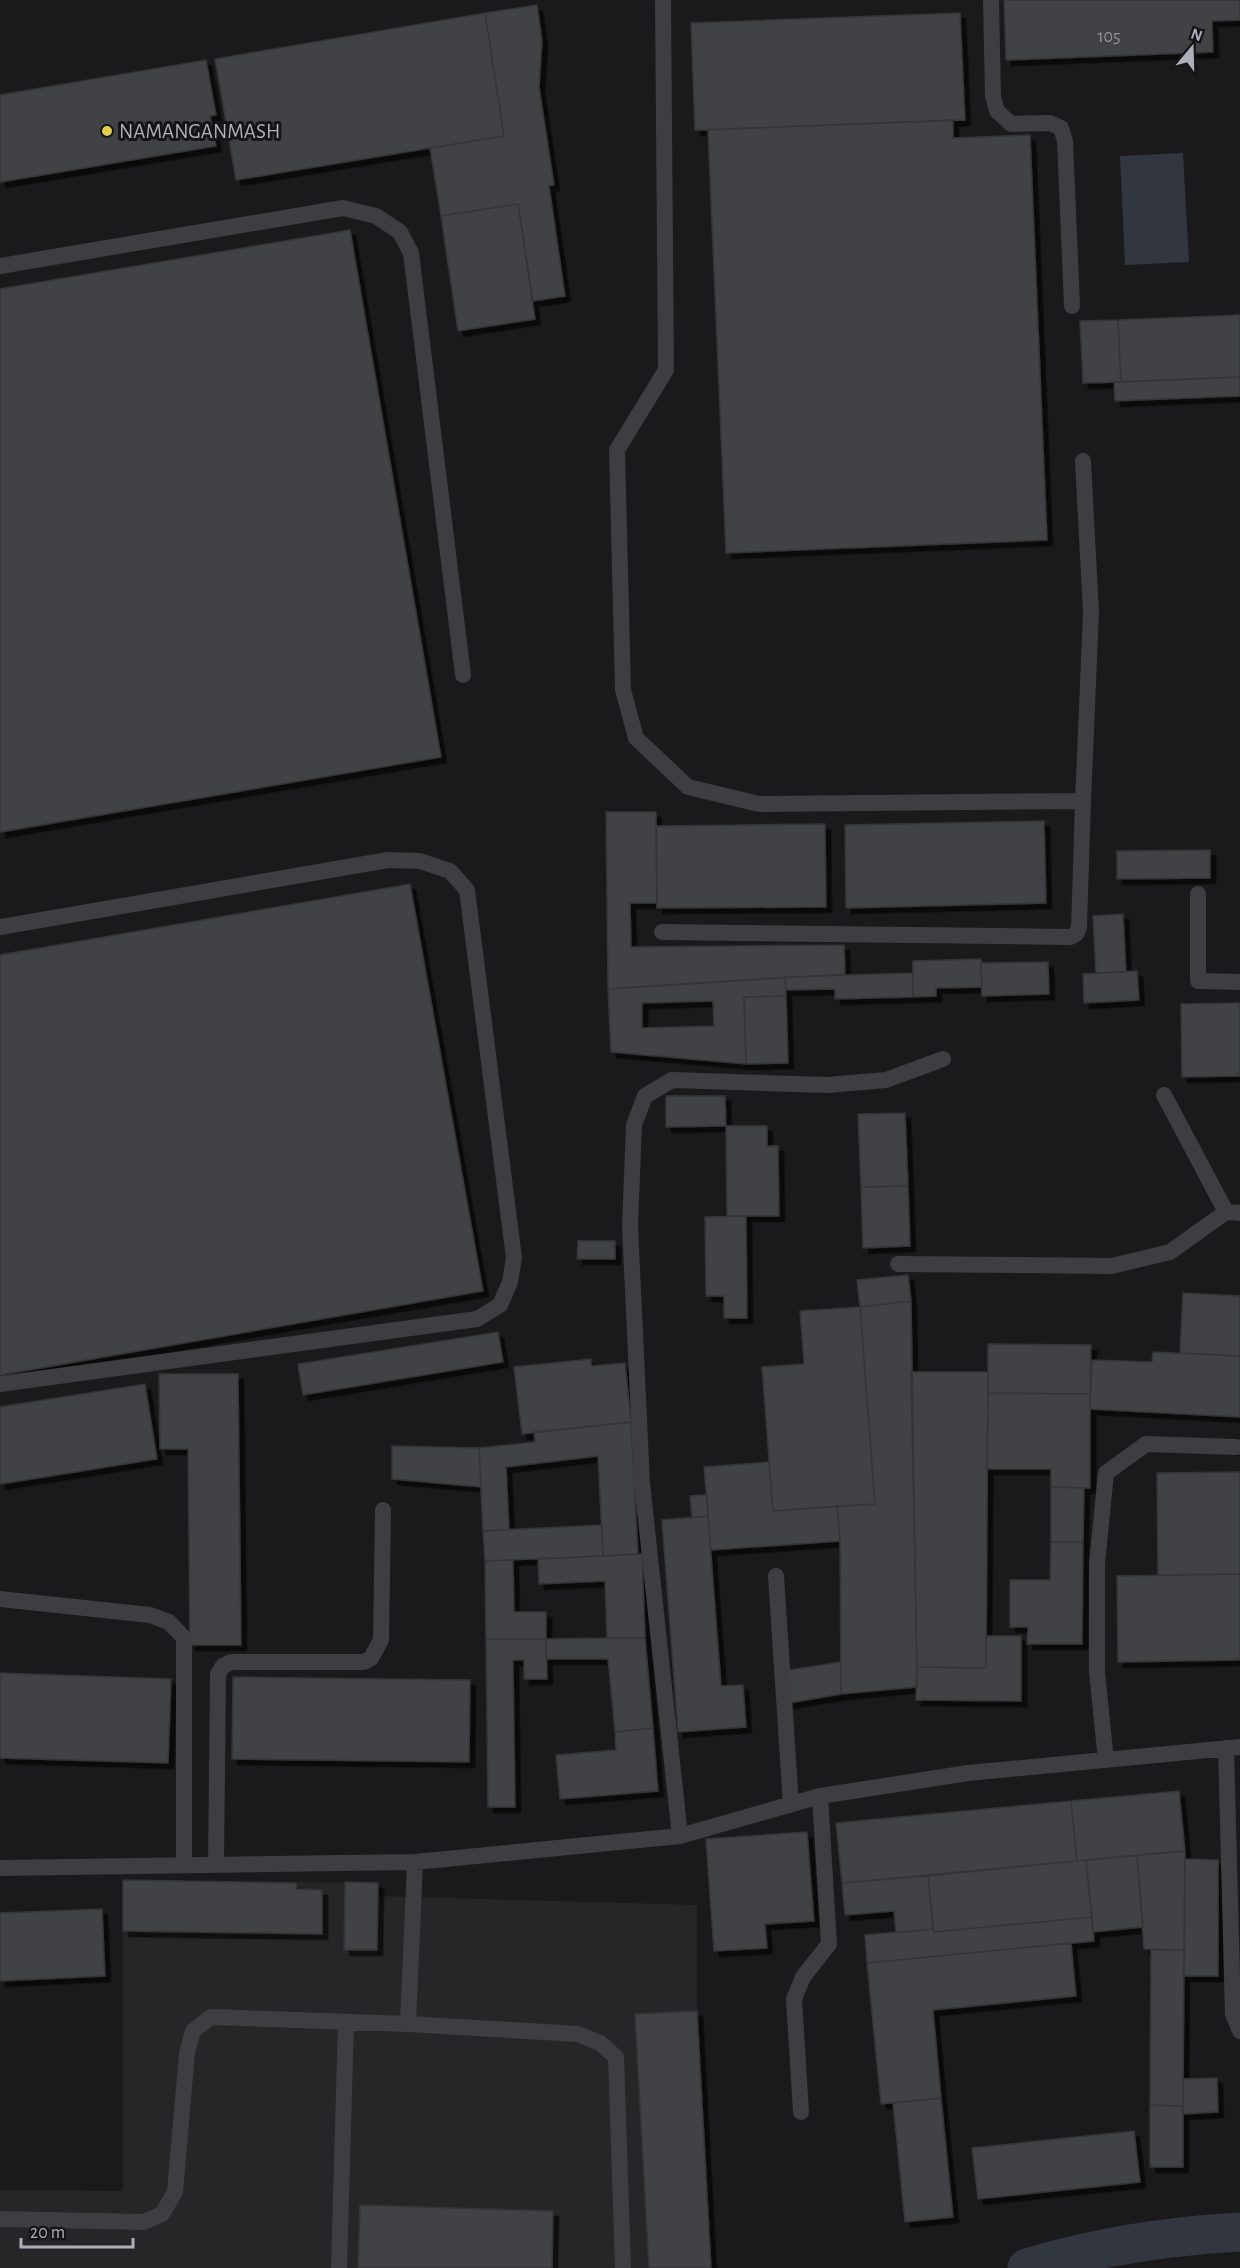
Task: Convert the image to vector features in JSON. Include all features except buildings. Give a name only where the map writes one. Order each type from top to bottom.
[{"type":"lane","points":[[663,0],[666,370],[617,450],[623,690],[636,738],[688,787],[759,804],[1083,801]]},
{"type":"lane","points":[[991,0],[993,96],[997,111],[1011,124],[1050,123],[1060,128],[1065,141],[1072,306]]},
{"type":"lane","points":[[0,266],[343,208],[376,216],[400,232],[411,253],[463,675]]},
{"type":"lane","points":[[662,932],[1071,937],[1076,934],[1079,927],[1091,613],[1083,461]]},
{"type":"lane","points":[[0,927],[388,860],[420,861],[450,871],[467,890],[514,1257],[510,1282],[500,1305],[477,1319],[0,1384]]},
{"type":"lane","points":[[1198,894],[1198,981],[1240,982]]},
{"type":"lane","points":[[680,1836],[642,1483],[630,1226],[634,1125],[645,1096],[672,1080],[827,1084],[886,1080],[943,1059]]},
{"type":"lane","points":[[898,1264],[1112,1266],[1170,1252],[1233,1212],[1164,1095]]},
{"type":"lane","points":[[1106,1760],[1097,1672],[1097,1564],[1106,1473],[1146,1444],[1236,1447]]},
{"type":"lane","points":[[216,1865],[218,1674],[223,1666],[231,1662],[364,1662],[371,1658],[381,1640],[383,1510]]},
{"type":"lane","points":[[776,1575],[791,1805]]},
{"type":"lane","points":[[0,1599],[150,1615],[169,1622],[184,1638],[184,1865]]},
{"type":"lane","points":[[0,1868],[415,1862],[680,1836],[820,1796],[968,1773],[1233,1748],[1233,2014],[1240,2031]]},
{"type":"lane","points":[[801,2112],[794,1999],[803,1977],[829,1944],[820,1796]]},
{"type":"lane","points":[[408,2024],[415,1862]]},
{"type":"lane","points":[[0,2219],[144,2222],[162,2214],[175,2192],[187,2053],[193,2031],[211,2017],[408,2024],[578,2034],[600,2043],[616,2057],[623,2268]]},
{"type":"lane","points":[[339,2268],[346,2022]]},
{"type":"shaded area","points":[[1183,153],[1189,262],[1125,265],[1120,156]]},
{"type":"shaded area","points":[[123,1880],[378,1883],[378,1896],[697,1905],[697,2011],[711,2268],[0,2268],[0,2190],[123,2191]]},
{"type":"waterway","points":[[1027,2268],[1079,2254],[1132,2244],[1186,2236],[1240,2232]]},
{"type":"place","name":"NAMANGANMASH","points":[[107,131]]}]
